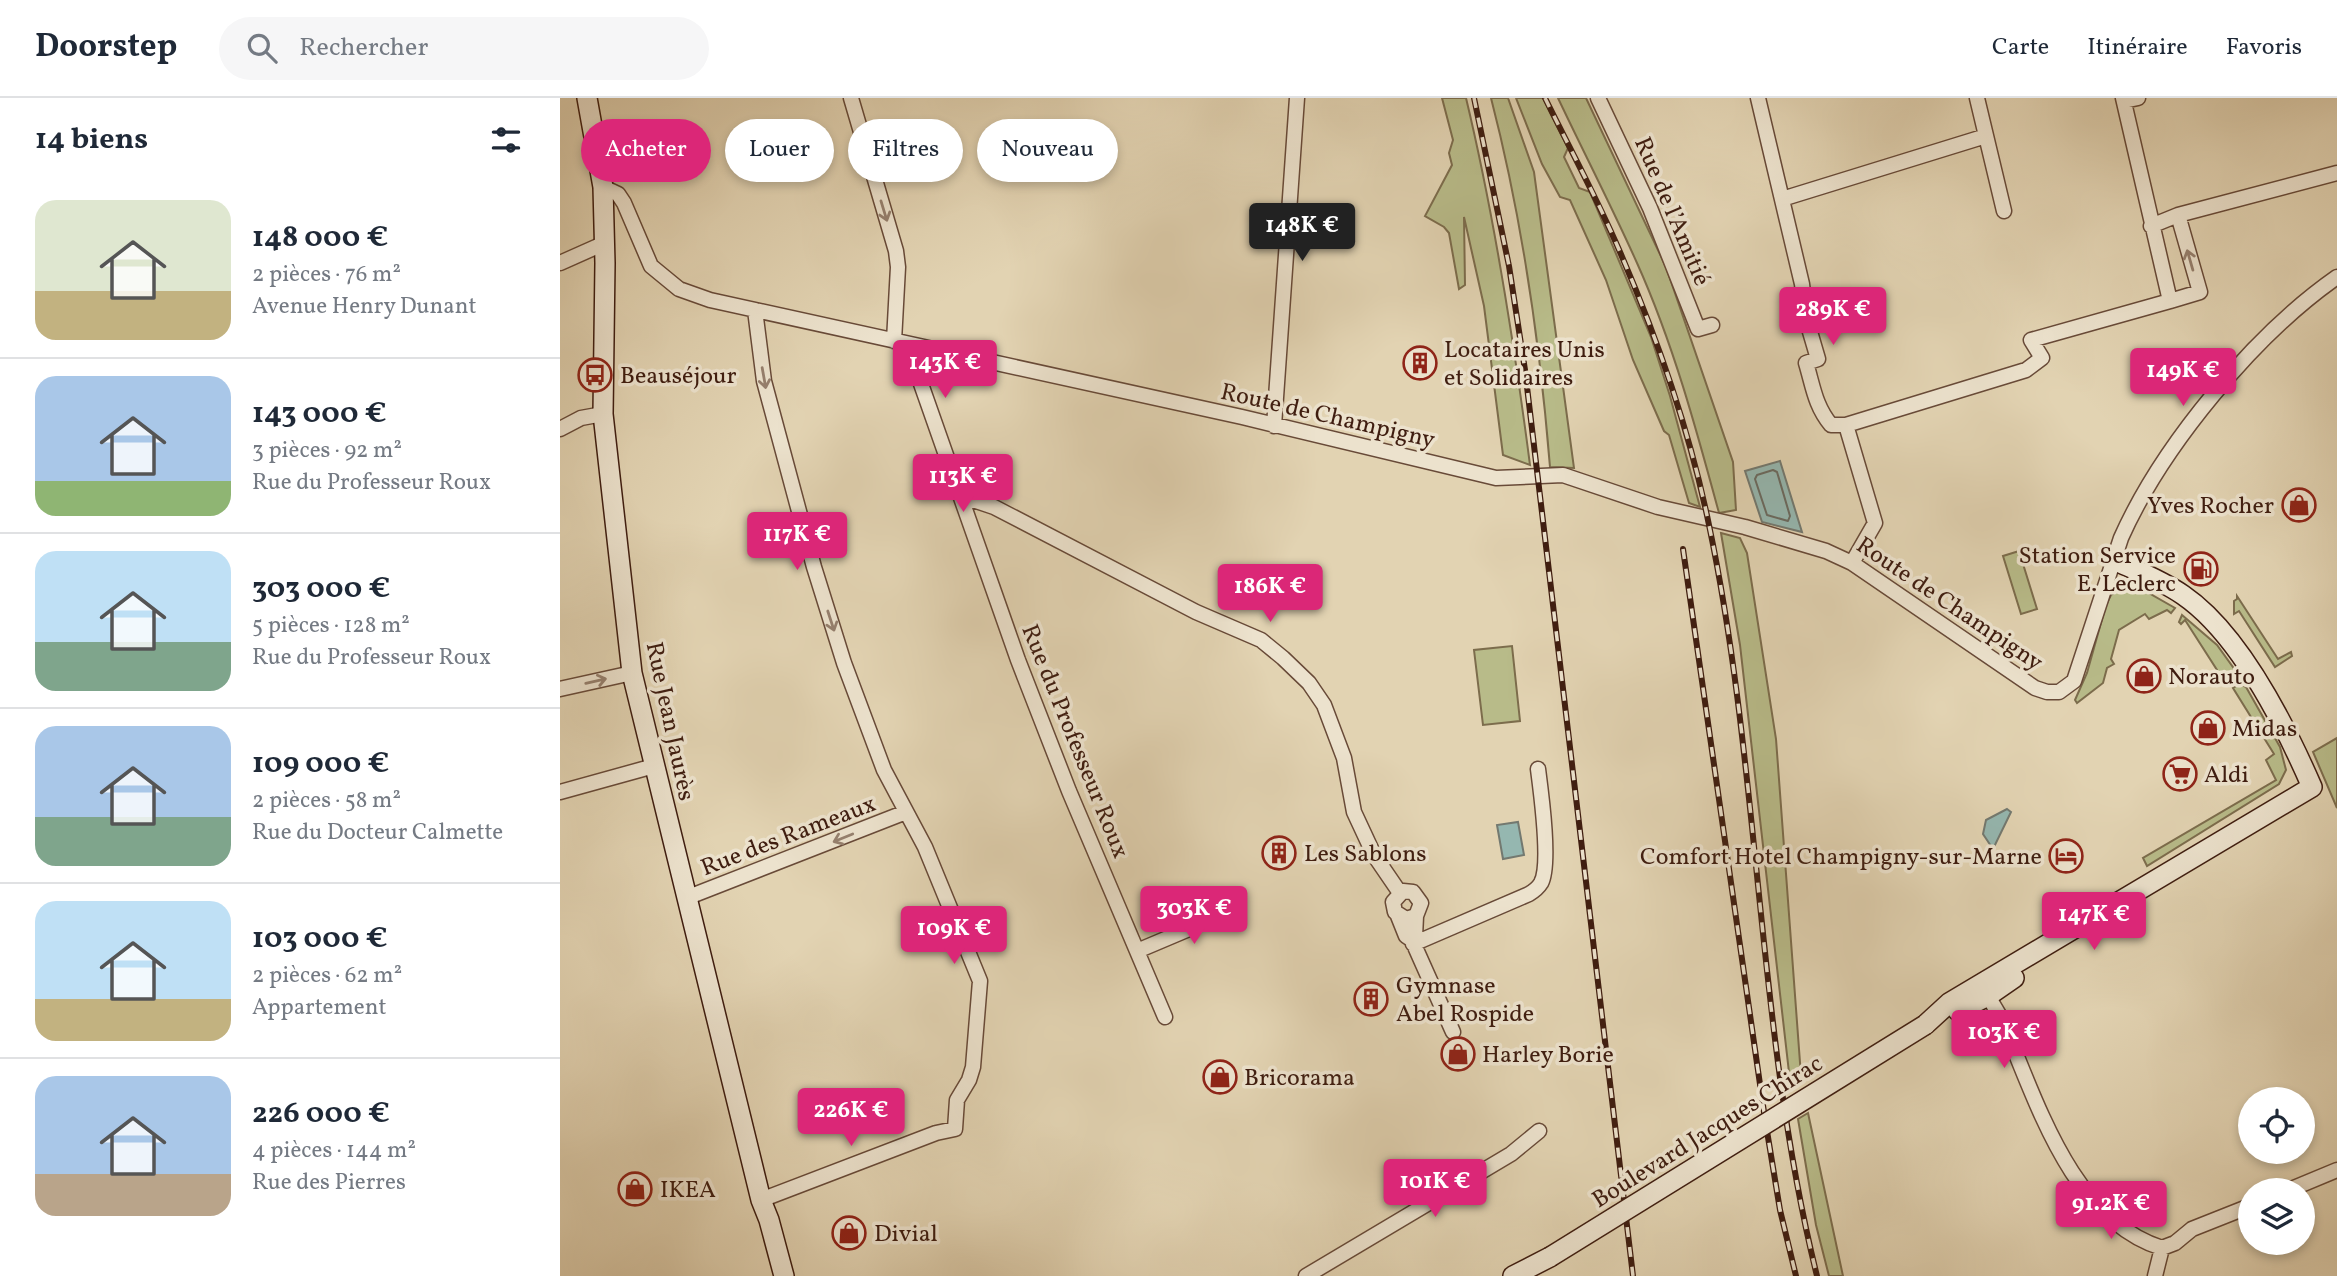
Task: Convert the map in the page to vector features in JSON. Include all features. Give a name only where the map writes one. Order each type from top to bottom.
[{"type":"main road","name":"Rue Jean Jaurès","points":[[587,98],[603,187],[603,414],[632,673],[761,1200],[785,1276]]},
{"type":"main road","points":[[2037,957],[2079,926],[2312,787],[2292,741],[2260,687],[2221,630],[2184,595],[2116,561]]},
{"type":"main road","points":[[2037,957],[2078,939],[2119,902]]},
{"type":"main road","points":[[1983,990],[2047,951],[2079,926]]},
{"type":"main road","name":"Boulevard Jacques Chirac","points":[[1513,1276],[1550,1257],[1925,1026],[1949,1003],[1983,990],[2037,957]]},
{"type":"main road","name":"Rue Jean Jaurès","points":[[761,1200],[760,1232],[772,1276]]},
{"type":"street","points":[[851,98],[896,251],[900,342]]},
{"type":"street","points":[[1274,426],[1297,98]]},
{"type":"street","name":"Rue de l’Amitié","points":[[1598,98],[1650,208],[1698,329],[1712,325]]},
{"type":"street","points":[[1758,98],[1802,284],[1806,318],[1818,359],[1806,363],[1820,413],[1831,425],[1846,425],[2026,370],[2042,358],[2031,340],[2200,292],[2178,215]]},
{"type":"street","points":[[1977,98],[2004,211]]},
{"type":"street","points":[[2128,99],[2151,226],[2170,301]]},
{"type":"street","points":[[1782,200],[1986,136]]},
{"type":"street","points":[[2151,226],[2178,215],[2337,173]]},
{"type":"street","name":"Route de Champigny","points":[[603,187],[618,194],[624,203],[651,266],[679,289],[709,300],[1242,417],[1496,478],[1563,475],[1658,507],[1745,527],[1826,551],[1852,563],[2035,688],[2047,692],[2059,692],[2068,687],[2077,675],[2101,597],[2116,561]]},
{"type":"street","points":[[560,263],[604,243]]},
{"type":"street","points":[[2116,561],[2121,538],[2131,516],[2181,438],[2257,345],[2311,295],[2337,277]]},
{"type":"street","points":[[755,310],[764,382],[814,567],[844,663],[884,770],[925,847],[981,987],[971,1076],[959,1095],[955,1129],[936,1133],[761,1200]]},
{"type":"street","name":"Rue du Professeur Roux","points":[[900,342],[958,488],[1018,660],[1069,791],[1165,1017]]},
{"type":"street","points":[[560,429],[587,416],[603,414]]},
{"type":"street","points":[[1846,425],[1875,523],[1852,563]]},
{"type":"street","points":[[950,467],[974,495]]},
{"type":"street","points":[[958,488],[1196,612],[1261,640],[1283,657],[1309,683],[1324,705],[1344,758],[1353,812],[1374,855],[1400,893]]},
{"type":"street","points":[[968,518],[974,495]]},
{"type":"street","points":[[560,688],[632,673]]},
{"type":"street","points":[[560,792],[654,766]]},
{"type":"street","points":[[1413,942],[1529,894],[1541,883],[1544,873],[1544,842],[1538,769]]},
{"type":"street","name":"Rue des Rameaux","points":[[686,898],[906,813]]},
{"type":"street","points":[[1413,942],[1416,916],[1421,908],[1420,899],[1408,891],[1400,893],[1393,902],[1393,907],[1406,936],[1413,942],[1453,1032]]},
{"type":"street","points":[[1137,951],[1189,929],[1185,902]]},
{"type":"street","points":[[1398,916],[1406,919],[1416,916]]},
{"type":"street","points":[[1983,990],[2001,1018],[2067,1165],[2085,1194],[2108,1217],[2146,1243],[2162,1248],[2175,1243],[2192,1229],[2238,1211]]},
{"type":"street","points":[[1306,1276],[1511,1154],[1539,1131]]},
{"type":"street","points":[[2315,1179],[2337,1170]]},
{"type":"street","points":[[2155,1276],[2162,1248]]},
{"type":"green space","points":[[1442,98],[1466,98],[1503,281],[1530,465],[1503,455],[1484,306],[1464,217],[1465,285],[1459,289],[1449,233],[1425,216],[1452,165],[1449,153],[1453,140]]},
{"type":"green space","points":[[1491,98],[1508,98],[1534,172],[1574,468],[1550,467],[1541,374],[1521,235]]},
{"type":"green space","points":[[1516,98],[1543,98],[1568,148],[1564,157],[1579,188],[1590,192],[1651,337],[1700,507],[1689,503],[1669,435],[1664,431],[1633,360],[1606,280],[1570,200],[1560,197],[1542,164]]},
{"type":"green space","points":[[1558,98],[1586,98],[1666,267],[1733,462],[1736,510],[1719,513],[1683,386],[1650,293]]},
{"type":"green space","points":[[1721,533],[1740,538],[1747,553],[1776,739],[1801,1076],[1790,1081],[1740,645]]},
{"type":"green space","points":[[2019,551],[2037,609],[2021,614],[2003,556]]},
{"type":"green space","points":[[2128,585],[2138,587],[2175,608],[2171,613],[2167,610],[2149,619],[2145,614],[2119,630],[2111,659],[2114,664],[2107,668],[2103,683],[2077,703],[2075,700],[2087,673],[2106,605],[2111,595]]},
{"type":"green space","points":[[2237,596],[2278,659],[2291,652],[2292,656],[2275,667],[2239,611],[2234,614],[2234,601]]},
{"type":"green space","points":[[2182,615],[2217,645],[2235,670],[2234,673],[2211,685],[2209,683],[2218,677],[2217,670],[2185,620],[2181,624],[2179,622]]},
{"type":"green space","points":[[1512,646],[1520,721],[1483,725],[1474,650]]},
{"type":"green space","points":[[2240,684],[2246,687],[2280,747],[2286,770],[2279,784],[2147,866],[2143,858],[2276,780],[2266,760],[2274,754],[2233,688]]},
{"type":"green space","points":[[2337,738],[2337,808],[2313,752]]},
{"type":"green space","points":[[1808,1113],[1843,1276],[1829,1276],[1816,1225],[1798,1119]]},
{"type":"water","points":[[1780,461],[1802,532],[1762,522],[1745,471]]},
{"type":"water","points":[[2007,809],[2011,812],[1993,849],[1983,834],[1986,820]]},
{"type":"water","points":[[1518,822],[1524,855],[1503,859],[1497,825]]},
{"type":"railway","points":[[1474,98],[1509,266],[1525,370],[1633,1276]]},
{"type":"railway","points":[[1545,98],[1603,213],[1634,285],[1672,387],[1701,490],[1726,618],[1739,712],[1782,1090],[1797,1183],[1817,1276]]},
{"type":"railway","points":[[1683,549],[1765,1119],[1780,1210],[1796,1276]]},
{"type":"place","name":"Locataires Unis et Solidaires","points":[[1420,363]]},
{"type":"place","name":"Beauséjour","points":[[595,375]]},
{"type":"place","name":"Yves Rocher","points":[[2299,505]]},
{"type":"place","name":"Station Service E. Leclerc","points":[[2201,569]]},
{"type":"place","name":"Norauto","points":[[2144,676]]},
{"type":"place","name":"Midas","points":[[2208,728]]},
{"type":"place","name":"Aldi","points":[[2180,774]]},
{"type":"place","name":"Les Sablons","points":[[1279,853]]},
{"type":"place","name":"Comfort Hotel Champigny-sur-Marne","points":[[2066,856]]},
{"type":"place","name":"Gymnase Abel Rospide","points":[[1371,999]]},
{"type":"place","name":"Harley Borie","points":[[1458,1054]]},
{"type":"place","name":"Bricorama","points":[[1220,1077]]},
{"type":"place","name":"IKEA","points":[[635,1189]]},
{"type":"place","name":"Divial","points":[[849,1233]]}]
